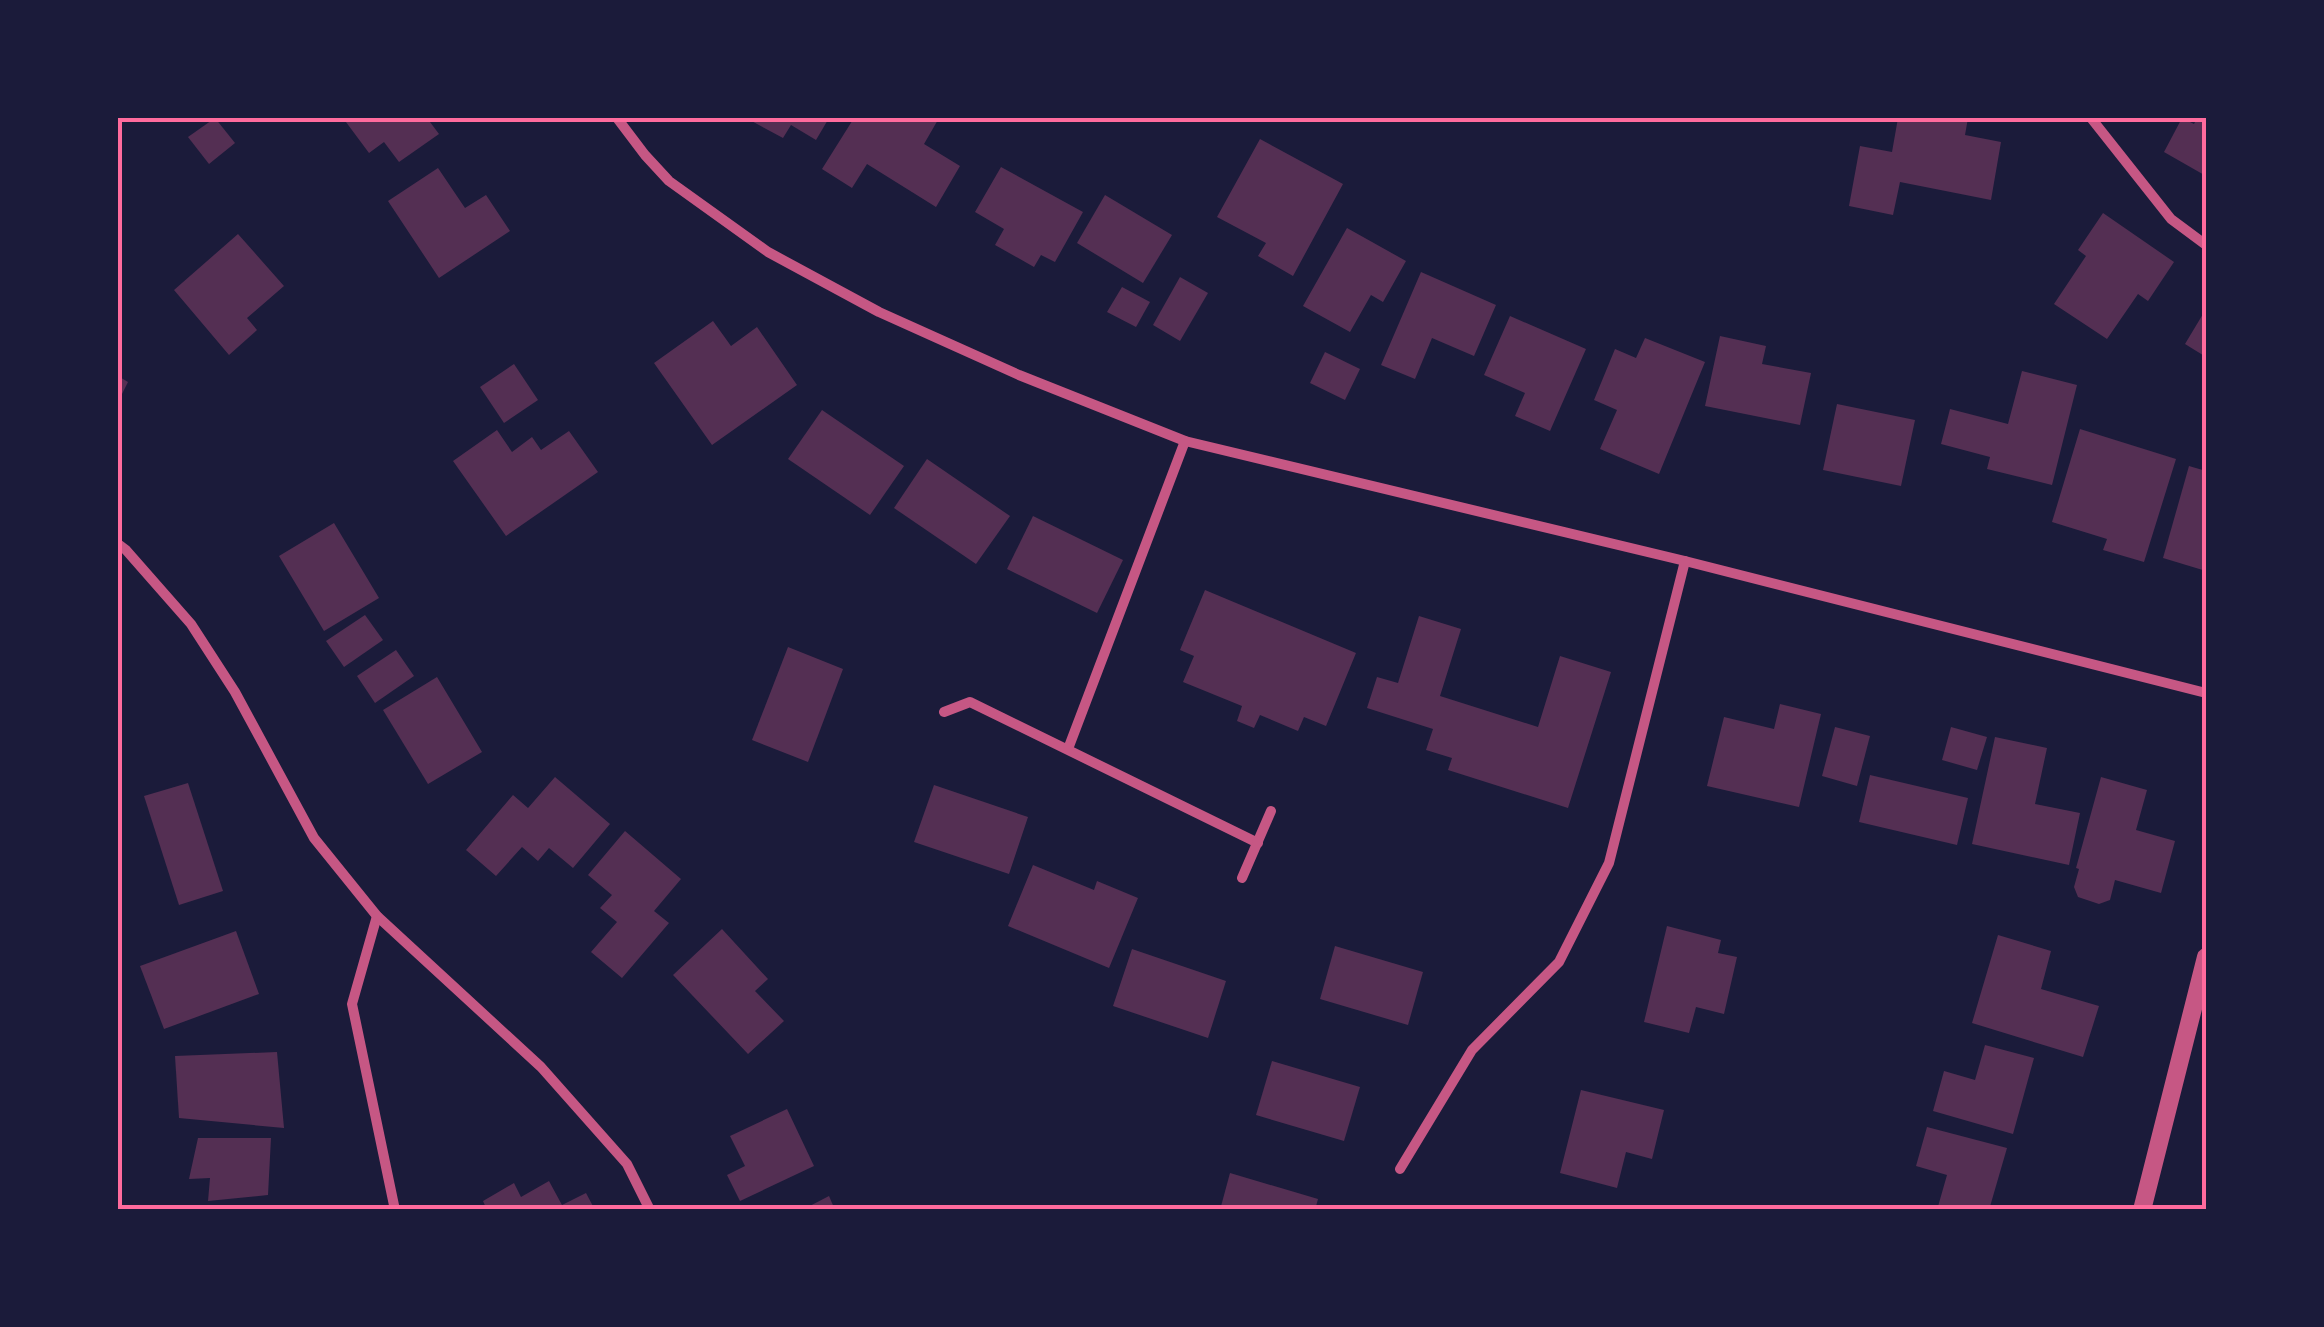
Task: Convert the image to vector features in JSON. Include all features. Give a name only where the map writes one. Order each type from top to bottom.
[{"type":"street","points":[[617,118],[668,181],[768,252],[914,328],[1184,441],[1686,561],[2206,693]]},
{"type":"street","points":[[2090,118],[2171,219],[2206,246]]},
{"type":"street","points":[[1068,749],[1184,441]]},
{"type":"street","points":[[118,544],[191,624],[235,692],[314,838],[377,916],[541,1067],[627,1164],[650,1210]]},
{"type":"street","points":[[1400,1169],[1472,1050],[1559,962],[1609,863],[1686,561]]},
{"type":"street","points":[[944,712],[970,702],[1258,843]]},
{"type":"street","points":[[1242,878],[1271,812]]},
{"type":"street","points":[[377,916],[352,1004],[394,1210]]},
{"type":"street","points":[[2142,1210],[2206,958]]},
{"type":"building","points":[[215,118],[235,143],[209,164],[188,137]]},
{"type":"building","points":[[343,118],[427,118],[439,134],[399,162],[384,142],[369,153]]},
{"type":"building","points":[[746,118],[829,118],[816,140],[791,125],[783,138]]},
{"type":"building","points":[[854,118],[939,118],[924,144],[960,166],[936,207],[867,164],[852,188],[822,169]]},
{"type":"building","points":[[1898,118],[1968,118],[1965,135],[2001,142],[1991,200],[1900,182],[1893,215],[1849,206],[1860,146],[1892,152]]},
{"type":"building","points":[[2182,118],[2194,124],[2197,118],[2206,118],[2206,176],[2164,152]]},
{"type":"building","points":[[1260,139],[1343,184],[1293,276],[1258,256],[1266,243],[1217,217]]},
{"type":"building","points":[[1001,167],[1083,212],[1055,262],[1041,255],[1034,267],[995,245],[1004,229],[975,212]]},
{"type":"building","points":[[438,168],[465,208],[486,195],[510,231],[439,278],[388,201]]},
{"type":"building","points":[[1105,195],[1172,235],[1143,283],[1077,243]]},
{"type":"building","points":[[2103,213],[2174,262],[2148,301],[2138,294],[2107,339],[2054,304],[2086,256],[2078,250]]},
{"type":"building","points":[[1347,228],[1406,261],[1383,302],[1371,295],[1350,332],[1303,306]]},
{"type":"building","points":[[238,234],[284,286],[247,318],[257,330],[229,355],[174,290]]},
{"type":"building","points":[[1421,272],[1496,305],[1474,356],[1432,338],[1415,379],[1381,365]]},
{"type":"building","points":[[1180,277],[1208,293],[1180,341],[1153,325]]},
{"type":"building","points":[[1122,287],[1150,302],[1136,327],[1107,312]]},
{"type":"building","points":[[2206,309],[2206,357],[2185,344]]},
{"type":"building","points":[[1510,316],[1586,349],[1550,431],[1515,416],[1525,393],[1484,375]]},
{"type":"building","points":[[713,321],[731,346],[757,327],[797,385],[712,445],[654,363]]},
{"type":"building","points":[[1720,336],[1766,346],[1762,364],[1811,373],[1800,425],[1705,406]]},
{"type":"building","points":[[1645,338],[1705,362],[1659,474],[1600,449],[1617,410],[1594,400],[1615,349],[1636,358]]},
{"type":"building","points":[[1325,352],[1360,369],[1345,400],[1310,383]]},
{"type":"building","points":[[514,364],[538,400],[504,423],[480,387]]},
{"type":"building","points":[[2022,371],[2077,385],[2052,485],[1987,469],[1990,457],[1941,444],[1950,409],[2008,424]]},
{"type":"building","points":[[118,376],[128,382],[118,402]]},
{"type":"building","points":[[1837,404],[1915,420],[1901,486],[1823,470]]},
{"type":"building","points":[[822,410],[904,466],[870,515],[788,459]]},
{"type":"building","points":[[2080,429],[2176,459],[2144,562],[2103,550],[2107,539],[2052,522]]},
{"type":"building","points":[[497,430],[512,452],[532,437],[541,450],[569,431],[598,472],[506,536],[453,461]]},
{"type":"building","points":[[927,459],[1010,516],[976,564],[894,508]]},
{"type":"building","points":[[2189,466],[2206,471],[2206,571],[2163,558]]},
{"type":"building","points":[[1033,516],[1123,560],[1097,613],[1007,569]]},
{"type":"building","points":[[334,523],[379,598],[324,631],[279,556]]},
{"type":"building","points":[[1205,590],[1356,653],[1326,726],[1304,717],[1298,731],[1260,715],[1254,728],[1237,721],[1242,706],[1183,682],[1194,656],[1180,650]]},
{"type":"building","points":[[365,615],[383,640],[344,667],[326,641]]},
{"type":"building","points":[[1419,616],[1461,629],[1440,696],[1538,727],[1560,656],[1611,672],[1568,808],[1448,770],[1452,758],[1426,750],[1433,729],[1367,708],[1377,677],[1398,683]]},
{"type":"building","points":[[788,647],[843,669],[808,762],[752,740]]},
{"type":"building","points":[[396,650],[414,676],[375,703],[357,676]]},
{"type":"building","points":[[437,677],[482,752],[428,784],[383,710]]},
{"type":"building","points":[[1780,704],[1821,714],[1799,807],[1707,786],[1724,717],[1774,729]]},
{"type":"building","points":[[1835,727],[1870,736],[1857,786],[1822,776]]},
{"type":"building","points":[[1951,727],[1987,737],[1977,770],[1942,760]]},
{"type":"building","points":[[1995,737],[2047,748],[2035,804],[2080,813],[2069,865],[1972,844]]},
{"type":"building","points":[[1870,775],[1968,798],[1957,845],[1859,822]]},
{"type":"building","points":[[555,777],[610,824],[573,868],[549,848],[538,861],[522,847],[496,876],[466,850],[513,795],[528,808]]},
{"type":"building","points":[[2101,777],[2147,790],[2136,830],[2175,841],[2161,893],[2115,880],[2110,900],[2099,904],[2078,897],[2074,887],[2079,869],[2076,868]]},
{"type":"building","points":[[188,783],[223,891],[179,905],[144,796]]},
{"type":"building","points":[[934,785],[1028,817],[1009,874],[914,842]]},
{"type":"building","points":[[625,831],[681,879],[654,911],[669,923],[622,978],[591,952],[617,922],[600,908],[612,895],[588,875]]},
{"type":"building","points":[[1033,865],[1094,890],[1097,881],[1138,898],[1109,968],[1008,926]]},
{"type":"building","points":[[1667,926],[1721,940],[1718,953],[1737,957],[1724,1014],[1696,1007],[1689,1033],[1644,1022]]},
{"type":"building","points":[[722,929],[768,979],[755,991],[784,1021],[748,1054],[673,975]]},
{"type":"building","points":[[236,931],[259,994],[164,1029],[140,966]]},
{"type":"building","points":[[1998,935],[2051,951],[2041,989],[2099,1006],[2083,1057],[1972,1023]]},
{"type":"building","points":[[1335,946],[1423,972],[1408,1025],[1320,999]]},
{"type":"building","points":[[1132,949],[1226,981],[1208,1038],[1113,1006]]},
{"type":"building","points":[[1985,1045],[2034,1058],[2013,1134],[1933,1111],[1944,1071],[1975,1080]]},
{"type":"building","points":[[277,1052],[284,1128],[179,1118],[175,1056]]},
{"type":"building","points":[[1272,1061],[1360,1087],[1344,1141],[1256,1115]]},
{"type":"building","points":[[1581,1090],[1664,1110],[1652,1159],[1626,1152],[1617,1188],[1560,1173]]},
{"type":"building","points":[[787,1109],[814,1166],[740,1201],[727,1175],[745,1166],[730,1136]]},
{"type":"building","points":[[1927,1127],[2007,1148],[1989,1210],[1937,1210],[1947,1175],[1916,1166]]},
{"type":"building","points":[[198,1138],[271,1138],[268,1195],[208,1201],[210,1178],[189,1179]]},
{"type":"building","points":[[1230,1173],[1318,1199],[1315,1210],[1220,1210]]},
{"type":"building","points":[[549,1181],[562,1205],[586,1193],[595,1210],[487,1210],[483,1201],[514,1183],[521,1197]]},
{"type":"building","points":[[829,1196],[835,1210],[802,1210]]}]
